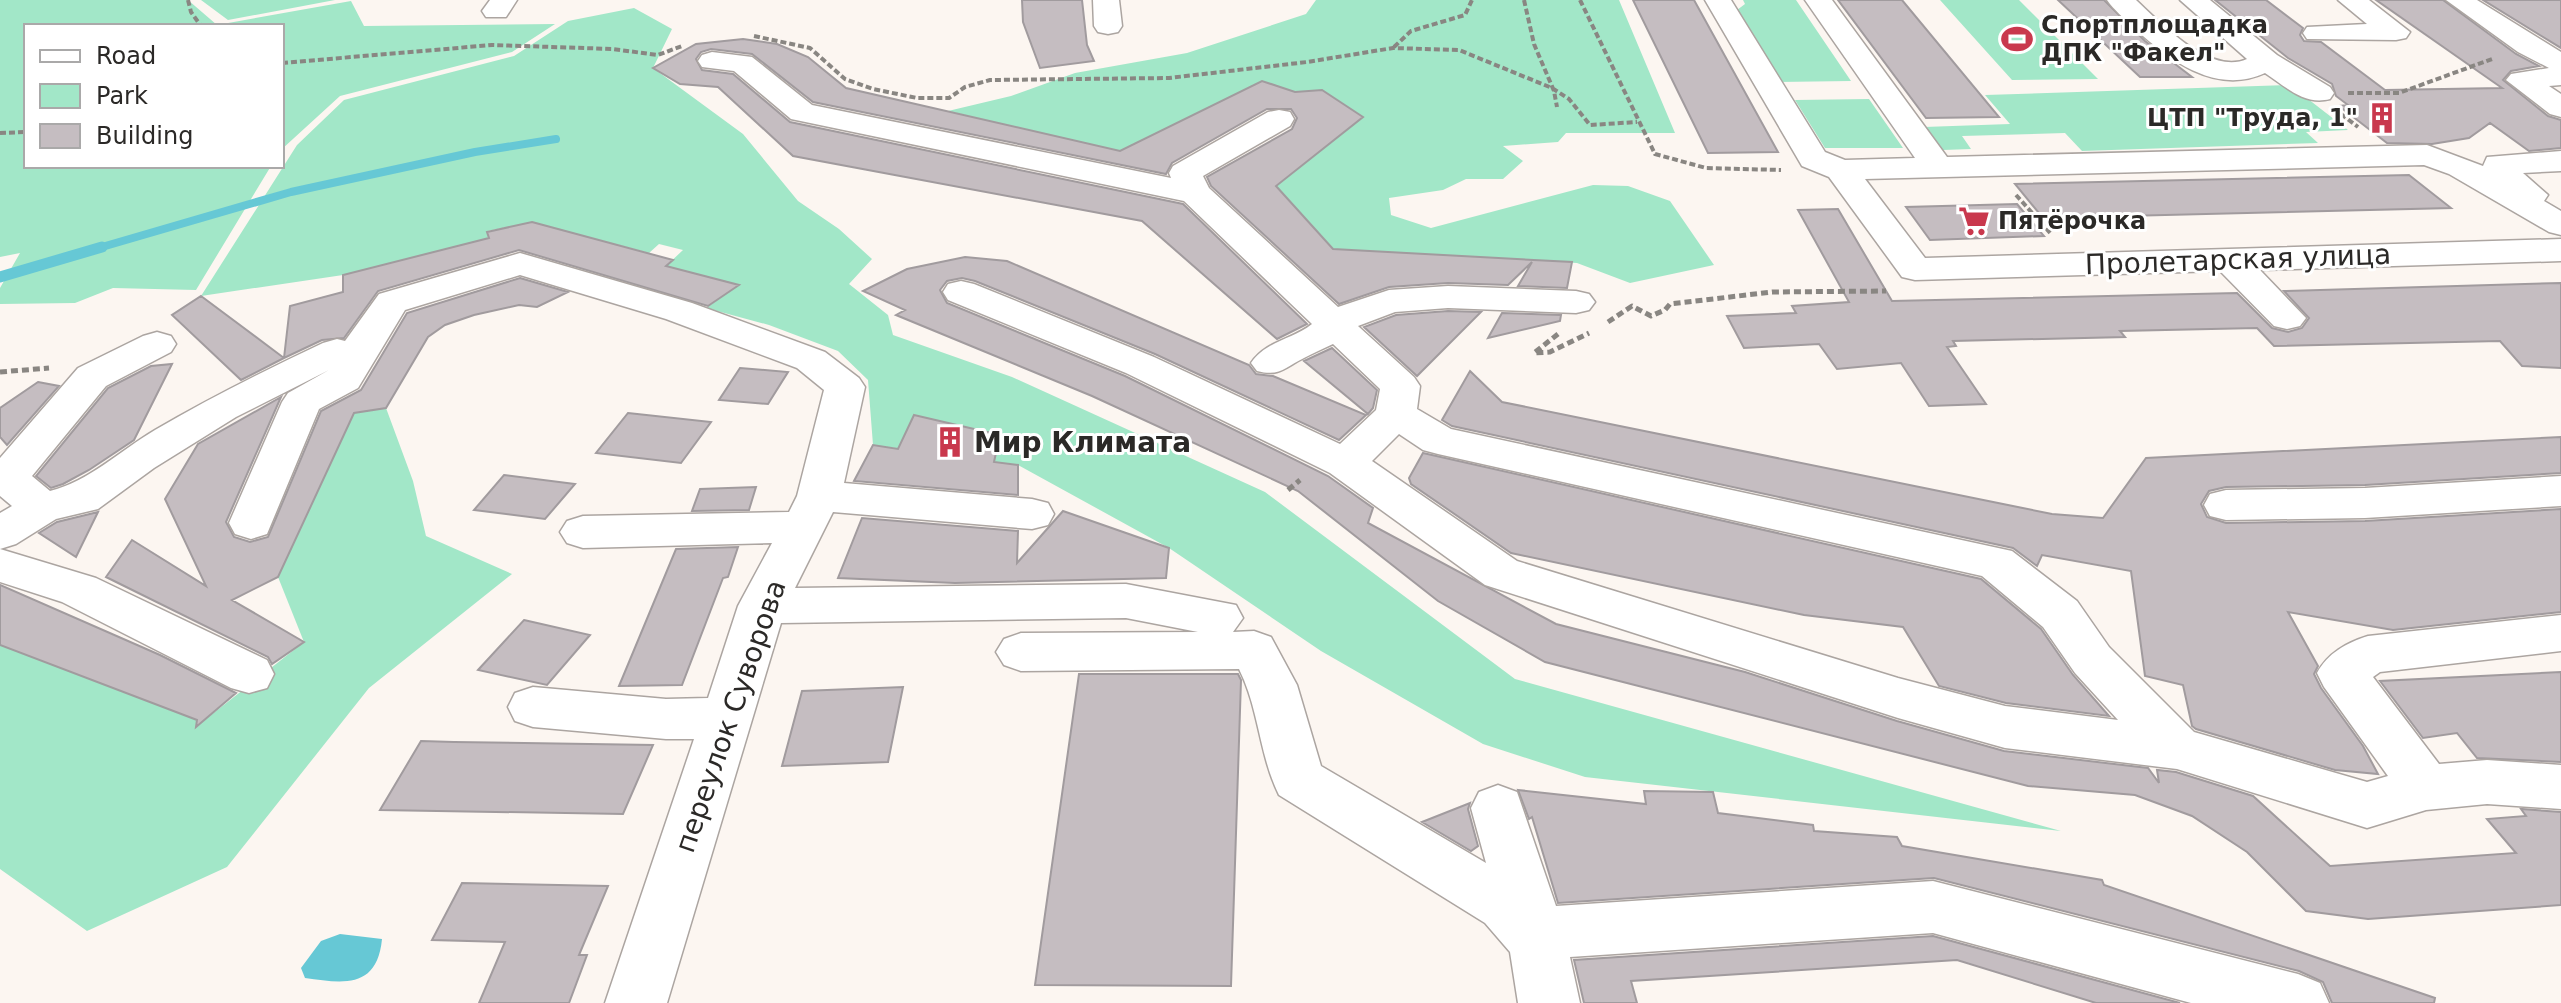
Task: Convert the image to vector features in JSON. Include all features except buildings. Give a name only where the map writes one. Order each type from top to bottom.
[{"type":"street","points":[[1718,0],[1813,159],[1841,170],[2427,155],[2461,167],[2561,225]]},
{"type":"street","points":[[1818,0],[1937,166]]},
{"type":"street","points":[[2120,0],[2186,58],[2211,68],[2243,72],[2267,61]]},
{"type":"street","points":[[2193,0],[2267,61],[2314,91]]},
{"type":"street","points":[[2317,33],[2396,32],[2351,0]]},
{"type":"street","points":[[2459,0],[2528,46],[2561,63]]},
{"type":"street","points":[[2528,46],[2561,46]]},
{"type":"street","points":[[712,61],[742,63],[802,112],[1195,193]]},
{"type":"street","points":[[2561,76],[2521,80],[2561,108]]},
{"type":"street","points":[[1279,119],[1185,173],[1195,193],[1400,386],[1396,414],[1345,463]]},
{"type":"street","points":[[2561,161],[2498,164],[2508,177],[2548,208],[2561,225]]},
{"type":"street","points":[[1841,170],[1915,269]]},
{"type":"street","name":"Пролетарская улица","points":[[1915,269],[2561,250]]},
{"type":"street","points":[[2230,260],[2287,318]]},
{"type":"street","name":"переулок Суворова","points":[[368,335],[392,302],[520,264],[679,311],[811,360],[845,387],[810,512],[762,606],[636,1003]]},
{"type":"street","points":[[1271,363],[1286,351],[1322,335],[1379,286],[1482,285],[1576,302]]},
{"type":"street","points":[[961,292],[1140,365],[1345,463],[1501,573],[1898,698],[2005,727],[2177,748],[2367,805],[2426,788],[2487,782],[2561,787]]},
{"type":"street","points":[[0,533],[42,508],[82,498],[139,458],[222,408],[368,335]]},
{"type":"street","points":[[251,523],[302,402],[344,379],[368,335]]},
{"type":"street","points":[[42,508],[7,478],[92,377],[157,344]]},
{"type":"street","points":[[1396,414],[1438,440],[1996,563],[2060,614],[2092,660],[2177,748]]},
{"type":"street","points":[[2226,505],[2365,503],[2561,491]]},
{"type":"street","points":[[583,532],[810,512],[1032,514]]},
{"type":"street","points":[[0,565],[79,590],[249,674]]},
{"type":"street","points":[[762,606],[1126,601],[1219,618]]},
{"type":"street","points":[[2426,788],[2342,673],[2368,655],[2561,633]]},
{"type":"street","points":[[1021,652],[1254,650],[1272,685],[1298,779],[1505,905],[1537,941]]},
{"type":"street","points":[[533,707],[666,719],[726,718]]},
{"type":"street","points":[[1498,808],[1537,941],[1549,1003]]},
{"type":"street","points":[[1537,941],[1560,931],[1933,907],[2298,1003]]},
{"type":"path","points":[[188,0],[191,12],[200,24]]},
{"type":"path","points":[[1393,48],[1411,31],[1465,15],[1472,0]]},
{"type":"path","points":[[1524,0],[1534,44],[1557,107]]},
{"type":"path","points":[[1580,0],[1655,154],[1706,168],[1841,170]]},
{"type":"path","points":[[749,36],[763,36],[810,48],[845,79],[873,89],[917,98],[949,98],[965,87],[990,80],[1169,78],[1307,62],[1393,48],[1459,50],[1552,88],[1569,99],[1590,125],[1637,122]]},
{"type":"path","points":[[284,63],[492,45],[612,49],[658,55],[683,46]]},
{"type":"path","points":[[2314,91],[2399,93],[2528,46]]},
{"type":"path","points":[[2314,91],[2394,154]]},
{"type":"path","points":[[0,133],[24,132]]},
{"type":"path","points":[[1698,301],[1772,292],[1909,291],[1915,269]]},
{"type":"green space","points":[[0,0],[188,0],[216,24],[24,24],[24,168],[270,168],[196,290],[113,288],[75,303],[0,304],[0,288],[20,253],[0,257]]},
{"type":"green space","points":[[201,0],[335,0],[228,20]]},
{"type":"green space","points":[[1316,0],[1619,0],[1675,133],[1566,133],[1558,142],[1503,146],[1523,161],[1503,179],[1466,179],[1443,190],[1389,198],[1391,215],[1431,228],[1593,185],[1628,186],[1670,201],[1714,265],[1630,283],[1577,263],[1333,249],[1276,186],[1362,117],[1322,90],[1295,92],[1262,81],[1120,151],[948,111],[1011,96],[1075,73],[1187,53],[1306,14]]},
{"type":"green space","points":[[1743,0],[1796,0],[1851,81],[1775,82],[1733,13],[1745,4]]},
{"type":"green space","name":"Спортплощадка ДПК \"Факел\"","points":[[1940,0],[2019,0],[2098,79],[2012,80]]},
{"type":"green space","points":[[351,1],[364,26],[555,24],[512,52],[340,96],[284,147],[284,24],[223,24]]},
{"type":"green space","points":[[634,8],[672,29],[653,68],[743,134],[798,201],[839,229],[872,259],[849,284],[888,315],[893,335],[1012,377],[1265,492],[1515,679],[2061,831],[1585,777],[1483,744],[1321,651],[1169,548],[1018,465],[873,445],[868,380],[838,351],[769,325],[706,308],[739,285],[666,266],[683,250],[659,244],[649,253],[532,222],[488,231],[489,238],[343,275],[201,296],[297,145],[344,100],[514,56],[568,21]]},
{"type":"green space","points":[[2290,85],[2348,130],[2306,132],[2318,143],[2082,151],[2065,133],[1962,136],[1971,149],[1943,150],[1924,127],[2010,124],[1985,95]]},
{"type":"green space","points":[[1869,99],[1903,148],[1825,148],[1795,100]]},
{"type":"green space","points":[[386,408],[413,481],[426,536],[512,574],[369,688],[227,867],[87,931],[0,869],[0,645],[202,722],[304,642],[278,577],[354,413]]},
{"type":"water","points":[[340,934],[382,939],[373,967],[356,980],[305,978],[301,968],[321,941]]},
{"type":"waterway","points":[[95,249],[291,192],[475,152],[556,139]]},
{"type":"waterway","points":[[0,277],[102,247]]},
{"type":"place","name":"Спортплощадка ДПК \"Факел\"","points":[[2017,39]]},
{"type":"place","name":"ЦТП \"Труда, 1\"","points":[[2382,118]]},
{"type":"place","name":"Пятёрочка","points":[[1974,221]]},
{"type":"place","name":"Мир Климата","points":[[950,442]]}]
